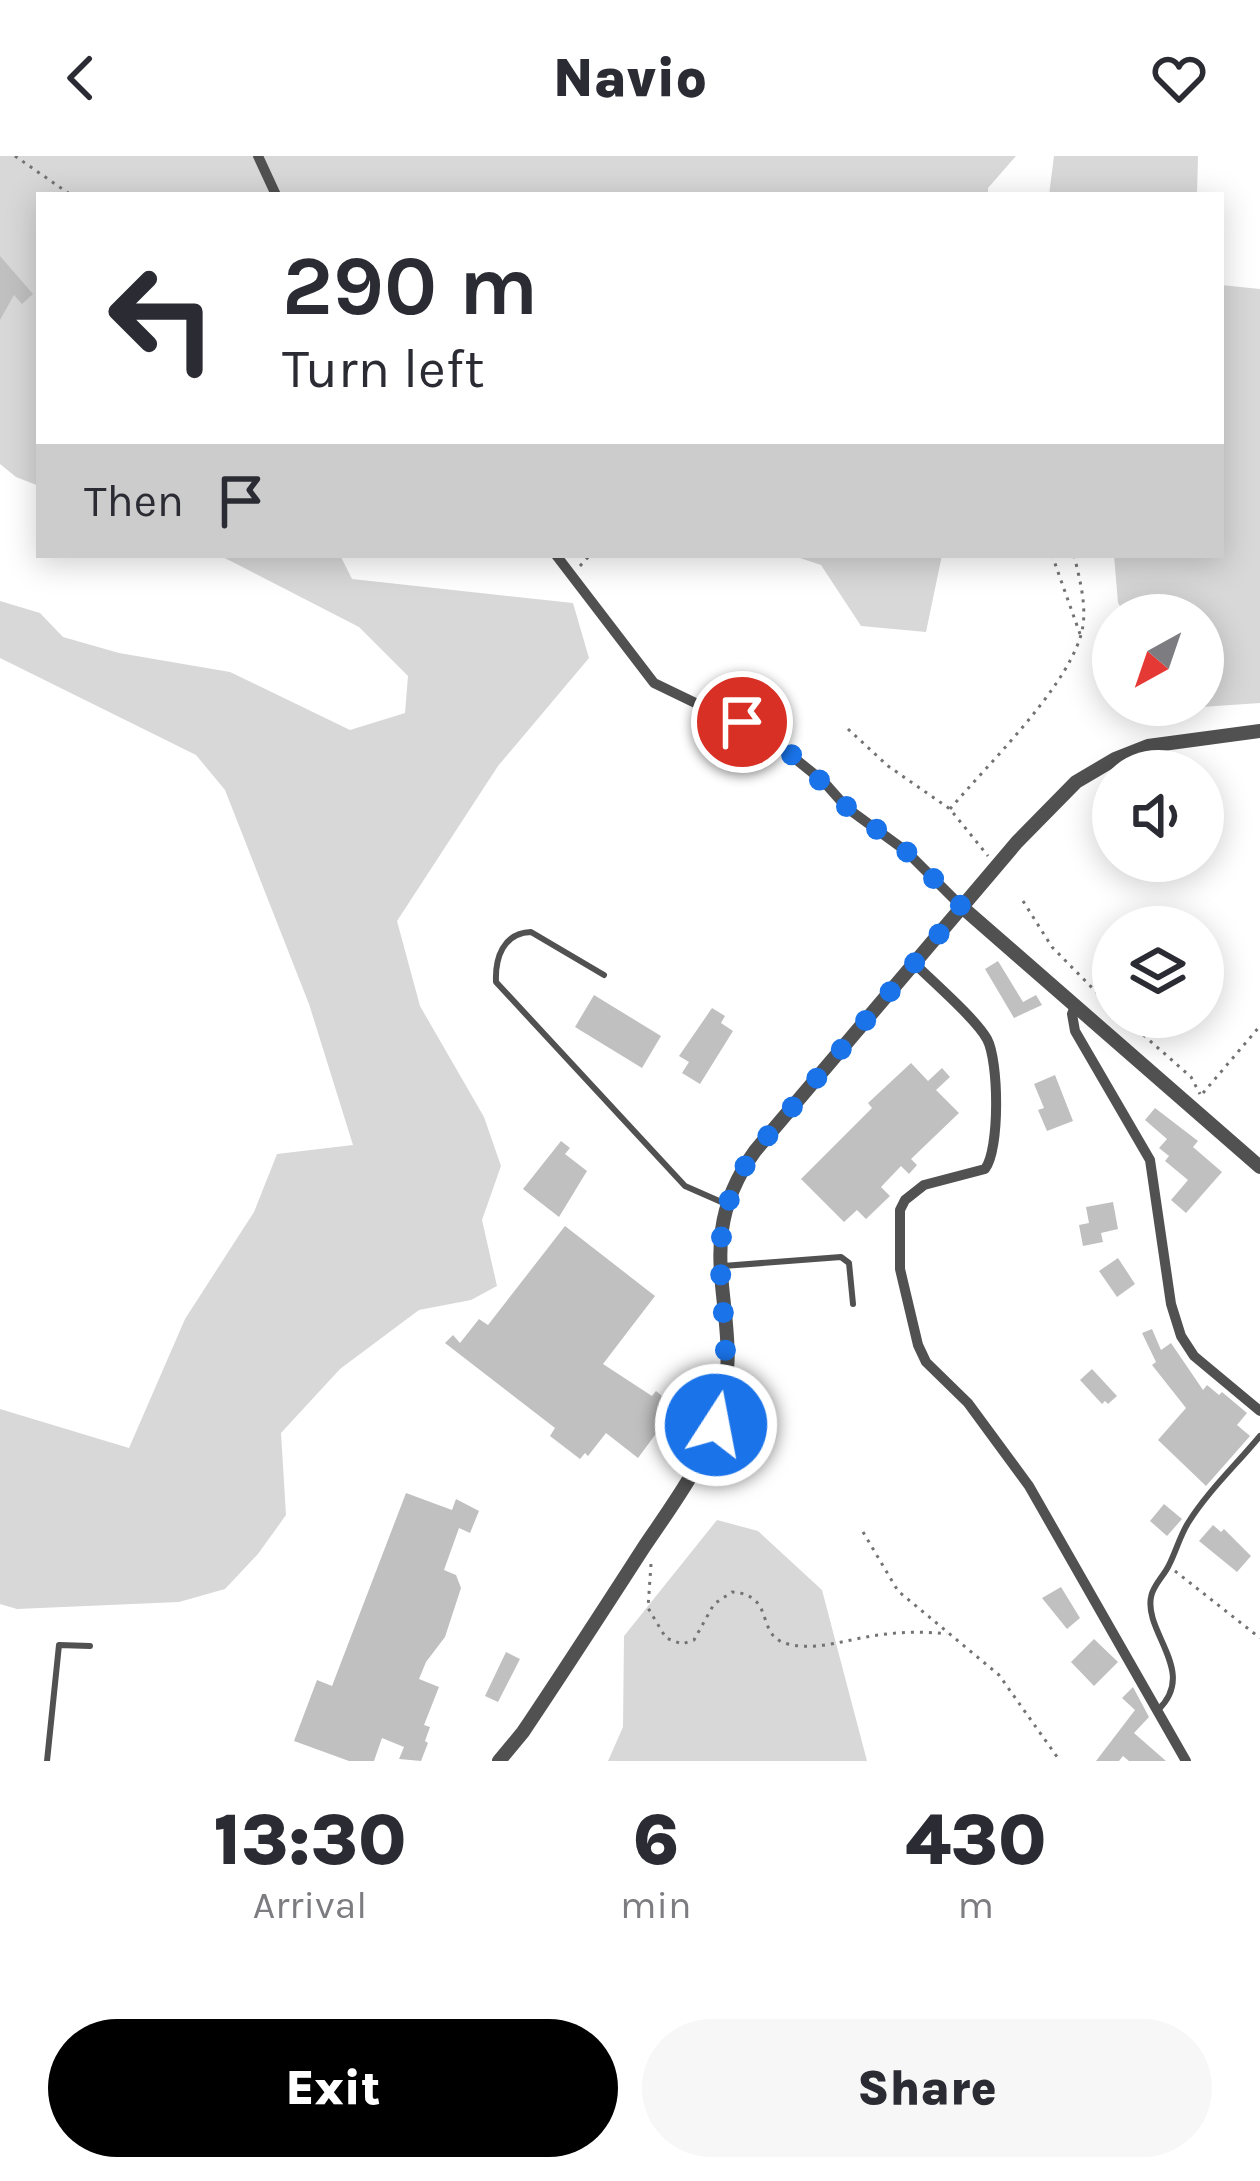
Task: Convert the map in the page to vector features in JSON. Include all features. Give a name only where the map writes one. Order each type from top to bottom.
[{"type":"street","points":[[259,156],[276,192]]},
{"type":"street","points":[[558,558],[654,683],[772,740],[811,770],[848,808],[906,851],[962,907],[1260,1167]]},
{"type":"street","points":[[499,1761],[523,1732],[704,1451],[722,1405],[728,1362],[719,1266],[726,1204],[755,1151],[1060,795],[1115,759],[1168,742],[1260,731]]},
{"type":"street","points":[[914,963],[988,1040],[995,1104],[995,1148],[986,1169],[924,1185],[905,1200],[901,1210],[900,1269],[918,1345],[926,1363],[968,1403],[1029,1486],[1186,1761]]},
{"type":"street","points":[[1076,1006],[1072,1014],[1075,1031],[1150,1160],[1171,1304],[1181,1336],[1205,1367],[1260,1412]]},
{"type":"lane","points":[[604,975],[531,932],[519,932],[510,939],[495,965],[496,982],[685,1186],[726,1204]]},
{"type":"lane","points":[[719,1266],[841,1257],[849,1263],[853,1304]]},
{"type":"lane","points":[[1158,1710],[1168,1699],[1171,1667],[1167,1645],[1151,1611],[1151,1596],[1186,1525],[1260,1436]]},
{"type":"lane","points":[[47,1761],[59,1645],[90,1646]]},
{"type":"path","points":[[15,156],[67,192]]},
{"type":"path","points":[[1053,558],[1081,636]]},
{"type":"path","points":[[950,809],[1046,696],[1081,636],[1082,596],[1076,558]]},
{"type":"path","points":[[848,728],[888,766],[950,809],[998,866]]},
{"type":"path","points":[[1023,901],[1052,947],[1092,988]]},
{"type":"path","points":[[1147,1038],[1191,1077],[1201,1096],[1260,1026]]},
{"type":"path","points":[[863,1532],[898,1591],[1013,1690],[1060,1761]]},
{"type":"path","points":[[640,1554],[652,1569],[648,1608],[656,1626],[666,1638],[682,1644],[694,1640],[715,1604],[732,1592],[753,1597],[762,1606],[770,1632],[794,1646],[903,1633],[947,1634]]},
{"type":"path","points":[[1168,1568],[1260,1638]]},
{"type":"shaded area","points":[[0,156],[1016,156],[988,192],[36,192],[36,485],[0,464]]},
{"type":"shaded area","points":[[1054,156],[1198,156],[1197,192],[1049,192]]},
{"type":"shaded area","points":[[1224,285],[1260,289],[1260,703],[1224,705],[1224,594],[1117,594],[1114,558],[1224,558]]},
{"type":"shaded area","points":[[225,558],[342,558],[352,579],[573,603],[589,658],[498,766],[397,921],[420,1006],[484,1117],[501,1166],[482,1220],[497,1286],[471,1300],[419,1310],[340,1369],[281,1433],[286,1515],[225,1589],[179,1602],[17,1609],[0,1604],[0,1409],[129,1448],[185,1319],[254,1212],[277,1154],[353,1145],[309,1004],[225,790],[196,755],[0,658],[0,601],[40,613],[63,637],[119,653],[230,672],[350,730],[405,713],[408,676],[359,627]]},
{"type":"shaded area","points":[[800,558],[941,558],[926,632],[861,626],[821,565]]},
{"type":"shaded area","points":[[717,1520],[758,1531],[822,1590],[867,1761],[608,1761],[623,1727],[624,1636]]},
{"type":"building","points":[[0,256],[33,294],[22,304],[14,295],[0,320]]},
{"type":"building","points":[[998,961],[1023,1002],[1036,995],[1042,1005],[1014,1018],[985,969]]},
{"type":"building","points":[[594,995],[661,1036],[642,1068],[575,1027]]},
{"type":"building","points":[[712,1008],[725,1016],[721,1023],[733,1031],[700,1084],[682,1073],[689,1062],[679,1056]]},
{"type":"building","points":[[911,1063],[928,1081],[942,1068],[950,1077],[936,1090],[959,1113],[911,1159],[917,1165],[909,1174],[901,1166],[881,1187],[890,1196],[866,1219],[857,1210],[844,1222],[801,1179],[872,1108],[868,1103]]},
{"type":"building","points":[[1055,1075],[1073,1121],[1047,1131],[1034,1084]]},
{"type":"building","points":[[1155,1108],[1198,1141],[1193,1147],[1222,1172],[1186,1213],[1171,1200],[1188,1180],[1165,1161],[1169,1156],[1159,1148],[1167,1139],[1145,1120]]},
{"type":"building","points":[[561,1141],[570,1148],[565,1154],[587,1171],[559,1217],[523,1189]]},
{"type":"building","points":[[1113,1202],[1118,1229],[1101,1233],[1103,1242],[1083,1246],[1079,1225],[1089,1223],[1086,1207]]},
{"type":"building","points":[[565,1226],[655,1296],[603,1364],[652,1396],[656,1391],[677,1408],[663,1434],[658,1431],[638,1458],[606,1433],[580,1459],[550,1436],[555,1428],[445,1343],[453,1335],[460,1343],[479,1319],[488,1325]]},
{"type":"building","points":[[1118,1258],[1135,1284],[1117,1297],[1099,1271]]},
{"type":"building","points":[[1152,1329],[1161,1350],[1171,1343],[1203,1390],[1207,1385],[1219,1395],[1222,1392],[1247,1413],[1237,1425],[1250,1436],[1206,1486],[1158,1440],[1186,1408],[1152,1365],[1156,1362],[1142,1333]]},
{"type":"building","points":[[1092,1369],[1117,1396],[1108,1404],[1102,1404],[1080,1380]]},
{"type":"building","points":[[406,1493],[452,1510],[456,1499],[479,1511],[470,1533],[459,1528],[444,1570],[456,1575],[461,1588],[445,1637],[419,1679],[439,1687],[424,1725],[430,1727],[421,1761],[399,1759],[404,1747],[382,1738],[374,1761],[349,1761],[294,1741],[317,1680],[332,1686]]},
{"type":"building","points":[[1164,1504],[1182,1519],[1167,1536],[1150,1521]]},
{"type":"building","points":[[1213,1525],[1221,1532],[1224,1529],[1251,1556],[1237,1572],[1199,1541]]},
{"type":"building","points":[[1061,1587],[1080,1618],[1067,1629],[1042,1598]]},
{"type":"building","points":[[1094,1639],[1118,1662],[1094,1686],[1071,1662]]},
{"type":"building","points":[[506,1652],[520,1659],[498,1702],[485,1696]]},
{"type":"building","points":[[1133,1687],[1149,1717],[1134,1733],[1166,1761],[1129,1761],[1123,1756],[1119,1761],[1096,1761],[1135,1710],[1122,1698]]},
{"type":"route","points":[[716,1425],[728,1362],[718,1243],[731,1192],[755,1151],[962,907],[906,851],[848,808],[798,759],[742,722]]}]
